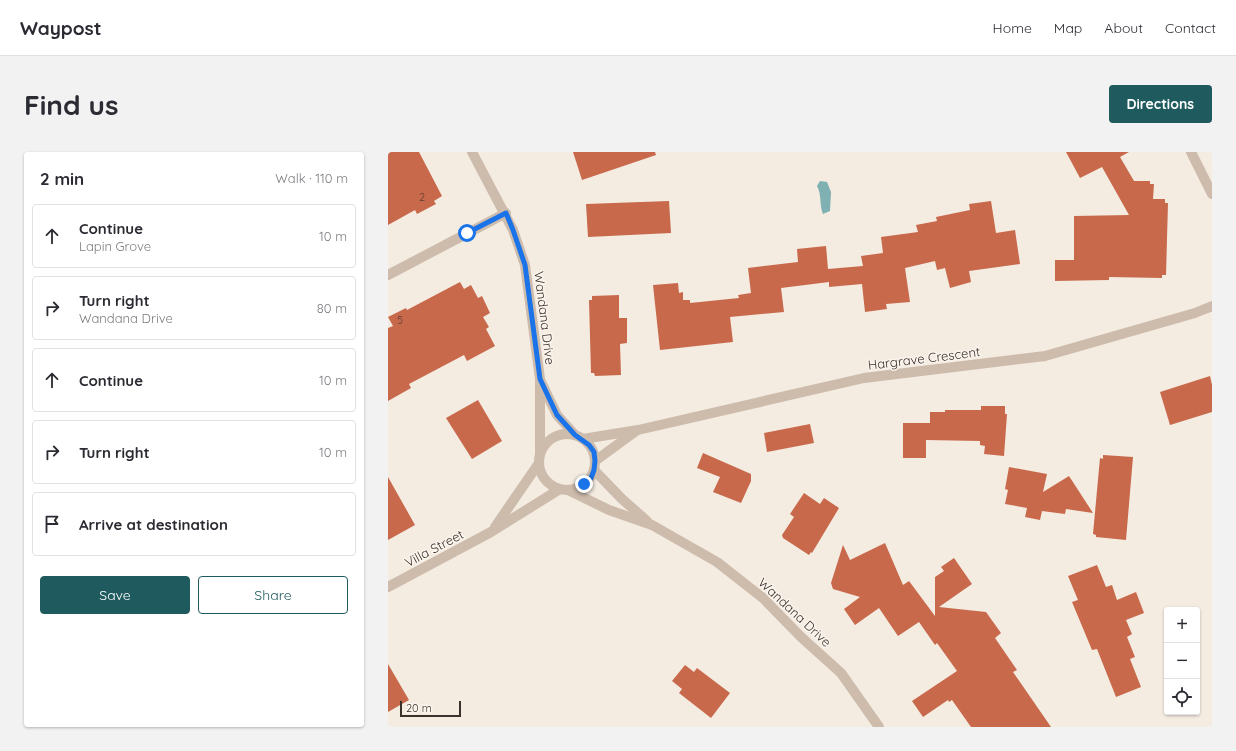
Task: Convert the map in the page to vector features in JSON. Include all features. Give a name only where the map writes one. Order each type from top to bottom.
[{"type":"street","name":"Wandana Drive","points":[[472,152],[506,213],[525,265],[540,379],[540,459]]},
{"type":"street","points":[[1191,152],[1212,194]]},
{"type":"street","points":[[388,275],[506,213]]},
{"type":"street","name":"Hargrave Crescent","points":[[579,437],[638,430],[864,378],[1046,356],[1187,315],[1212,306]]},
{"type":"street","name":"Wandana Drive","points":[[540,379],[557,415],[579,437]]},
{"type":"street","name":"Hargrave Crescent","points":[[595,465],[638,430]]},
{"type":"street","points":[[558,436],[579,437],[589,445],[595,465],[591,478],[584,484],[564,489],[552,485],[545,479],[541,472],[540,459],[544,446],[558,436]]},
{"type":"street","name":"Villa Street","points":[[492,532],[540,459]]},
{"type":"street","name":"Wandana Drive","points":[[595,465],[622,499],[652,525]]},
{"type":"street","name":"Wandana Drive","points":[[564,489],[610,510],[652,525],[717,562],[763,598],[801,637],[841,673],[879,727]]},
{"type":"street","name":"Villa Street","points":[[388,587],[492,532],[564,489]]},
{"type":"water","points":[[820,181],[827,182],[831,192],[830,211],[823,214],[817,186]]},
{"type":"building","points":[[388,152],[419,152],[442,196],[434,201],[436,204],[417,214],[415,210],[388,225]]},
{"type":"building","points":[[573,152],[655,152],[656,155],[582,180]]},
{"type":"building","points":[[1066,152],[1129,152],[1120,157],[1134,181],[1150,181],[1150,184],[1154,184],[1153,199],[1165,199],[1165,203],[1168,203],[1166,275],[1162,275],[1162,278],[1109,277],[1109,280],[1055,281],[1055,260],[1074,260],[1074,216],[1129,215],[1102,167],[1080,178]]},
{"type":"building","points":[[669,201],[671,233],[588,237],[586,204]]},
{"type":"building","points":[[991,201],[996,233],[1015,230],[1020,264],[969,271],[971,282],[950,288],[945,268],[937,270],[935,261],[905,268],[910,302],[886,304],[887,309],[865,312],[862,284],[829,287],[829,282],[781,288],[784,312],[730,317],[733,342],[660,350],[653,285],[678,283],[679,293],[683,292],[683,300],[690,300],[690,303],[739,298],[738,295],[751,293],[748,268],[798,262],[797,249],[826,246],[828,269],[863,266],[861,256],[883,253],[881,237],[918,232],[916,225],[937,221],[936,217],[970,210],[969,204]]},
{"type":"building","points":[[460,282],[464,289],[471,285],[478,298],[482,296],[490,313],[483,317],[489,327],[486,329],[495,346],[467,361],[464,355],[409,384],[411,388],[388,401],[388,328],[393,326],[388,317],[406,308],[407,310]]},
{"type":"building","points":[[619,295],[619,318],[627,318],[627,343],[620,344],[621,375],[595,376],[594,373],[591,373],[589,300],[592,300],[592,296]]},
{"type":"building","points":[[1210,376],[1212,385],[1212,412],[1170,425],[1160,392]]},
{"type":"building","points":[[478,400],[502,441],[472,459],[446,418]]},
{"type":"building","points":[[981,406],[1005,406],[1005,414],[1007,414],[1004,456],[984,454],[985,446],[980,445],[980,441],[926,440],[926,458],[903,458],[903,423],[930,423],[930,412],[945,412],[945,410],[981,410]]},
{"type":"building","points":[[810,424],[814,443],[767,452],[764,433]]},
{"type":"building","points":[[703,453],[751,474],[751,481],[741,503],[713,492],[720,477],[697,468]]},
{"type":"building","points":[[1103,455],[1133,457],[1126,540],[1096,537],[1096,535],[1093,534],[1100,458],[1103,459]]},
{"type":"building","points":[[1009,467],[1047,474],[1043,492],[1069,476],[1093,513],[1066,509],[1065,514],[1042,511],[1040,520],[1025,517],[1027,508],[1005,504],[1008,490],[1005,489]]},
{"type":"building","points":[[388,477],[415,525],[388,540]]},
{"type":"building","points":[[804,493],[820,504],[824,498],[839,508],[812,553],[811,552],[809,555],[783,538],[782,535],[794,517],[790,514]]},
{"type":"building","points":[[885,543],[903,585],[909,581],[935,616],[935,577],[944,571],[941,567],[954,558],[972,584],[939,607],[986,612],[1001,633],[995,638],[1017,670],[1013,672],[1051,727],[971,727],[952,700],[949,702],[948,700],[923,717],[912,701],[957,671],[937,643],[935,645],[919,622],[898,636],[879,608],[855,625],[844,609],[860,597],[833,589],[831,583],[843,545],[850,560]]},
{"type":"building","points":[[1097,565],[1106,587],[1112,585],[1117,600],[1136,592],[1144,613],[1126,620],[1132,634],[1127,637],[1135,657],[1130,659],[1141,687],[1116,697],[1097,649],[1092,650],[1072,602],[1078,600],[1068,576]]},
{"type":"building","points":[[388,664],[409,700],[388,712]]},
{"type":"building","points":[[685,665],[694,672],[697,668],[730,693],[711,718],[679,693],[682,689],[672,681]]},
{"type":"route","points":[[467,233],[506,213],[525,265],[540,379],[557,415],[575,435],[583,439],[594,452],[594,470],[591,478],[584,484]]}]
